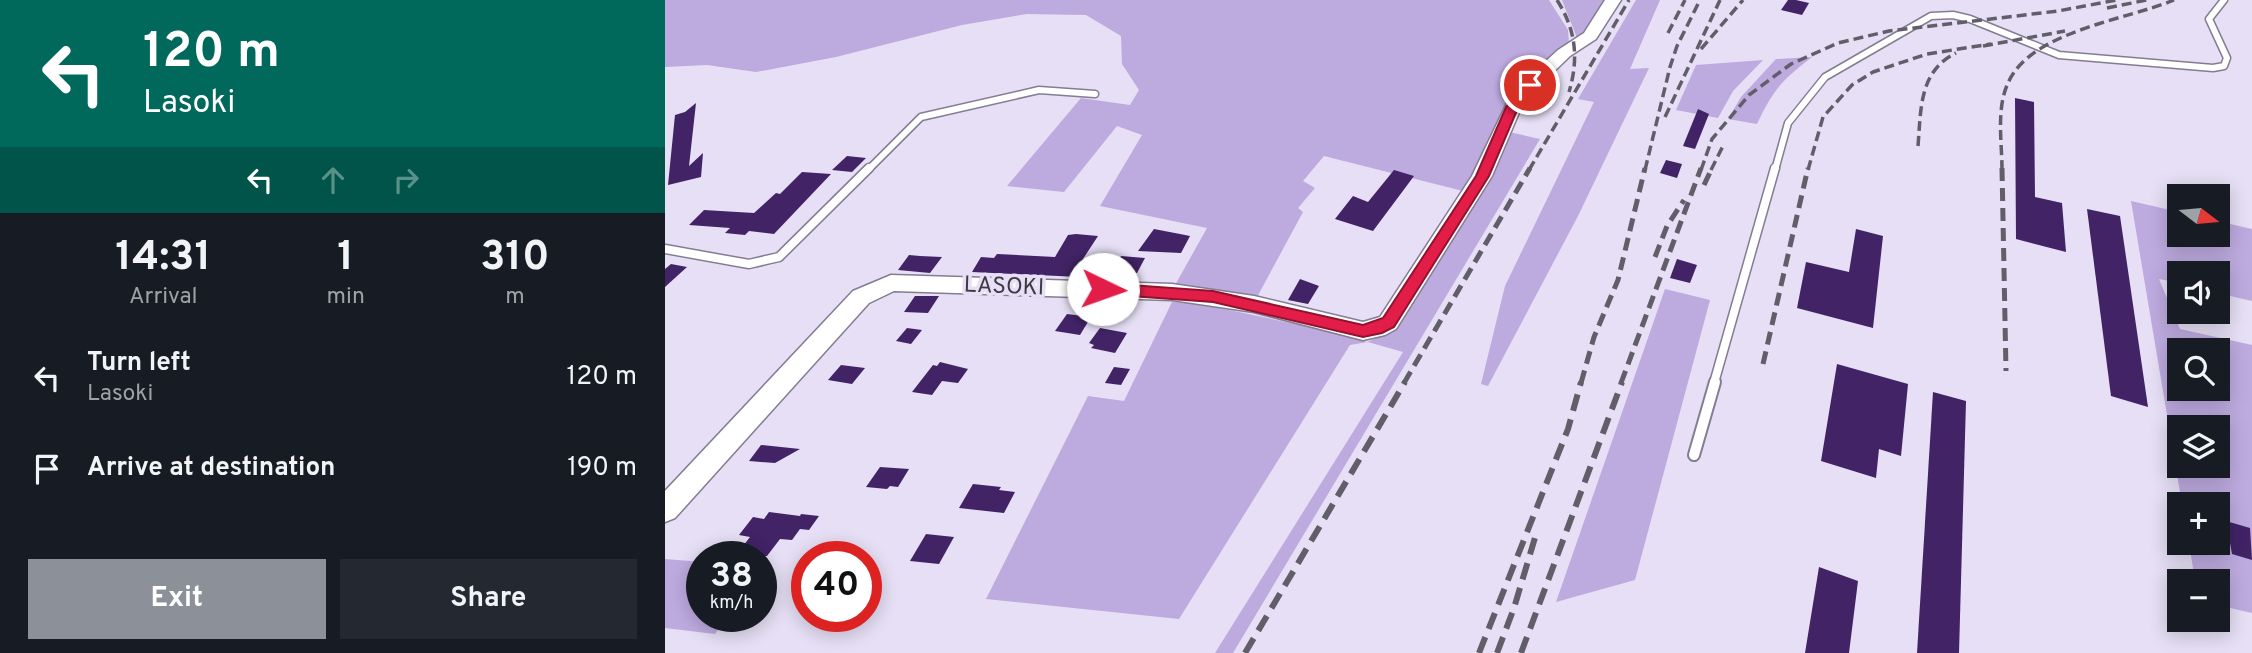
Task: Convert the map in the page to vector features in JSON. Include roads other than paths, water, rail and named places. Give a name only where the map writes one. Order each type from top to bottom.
[{"type":"street","name":"LASOKI","points":[[665,510],[861,297],[891,283],[1172,292],[1254,304],[1363,331],[1377,329],[1388,323],[1482,176],[1513,107],[1530,85],[1576,43],[1590,36],[1613,0]]},
{"type":"lane","points":[[1694,455],[1788,123],[1825,76],[1931,16],[1953,15],[1970,19],[2059,55],[2213,68],[2224,66],[2227,58],[2209,19],[2224,0]]},
{"type":"lane","points":[[665,249],[749,264],[779,257],[921,117],[1039,90],[1095,94]]},
{"type":"railway","points":[[1557,0],[1568,22],[1574,44],[1574,68],[1569,92]]},
{"type":"railway","points":[[1529,170],[1629,0]]},
{"type":"railway","points":[[1668,33],[1685,0]]},
{"type":"railway","points":[[1645,170],[1670,67],[1677,46],[1700,0]]},
{"type":"railway","points":[[1665,117],[1720,0]]},
{"type":"railway","points":[[1701,49],[1743,0]]},
{"type":"railway","points":[[1701,170],[1712,139],[1749,95],[1791,64],[1838,43],[1889,31],[2058,11],[2117,0]]},
{"type":"railway","points":[[2107,8],[2147,0]]},
{"type":"railway","points":[[2002,170],[2002,104],[2008,83],[2020,65],[2058,39],[2174,0]]},
{"type":"railway","points":[[1983,46],[2065,31]]},
{"type":"railway","points":[[1808,170],[1823,117],[1852,85],[1873,72],[1927,54],[1991,44]]},
{"type":"railway","points":[[1918,146],[1924,92],[1935,70],[1956,53]]},
{"type":"railway","points":[[1712,168],[1724,144]]},
{"type":"railway","points":[[1404,383],[1530,168]]},
{"type":"railway","points":[[1581,383],[1594,337],[1618,280],[1645,168]]},
{"type":"railway","points":[[1621,383],[1701,168]]},
{"type":"railway","points":[[1704,185],[1712,168]]},
{"type":"railway","points":[[1763,364],[1808,168]]},
{"type":"railway","points":[[2002,168],[2006,371]]},
{"type":"railway","points":[[1655,257],[1667,226],[1684,200]]},
{"type":"railway","points":[[1245,653],[1405,382]]},
{"type":"railway","points":[[1479,653],[1568,429],[1581,382]]},
{"type":"railway","points":[[1521,653],[1622,382]]},
{"type":"railway","points":[[1497,653],[1514,608],[1537,531]]}]
